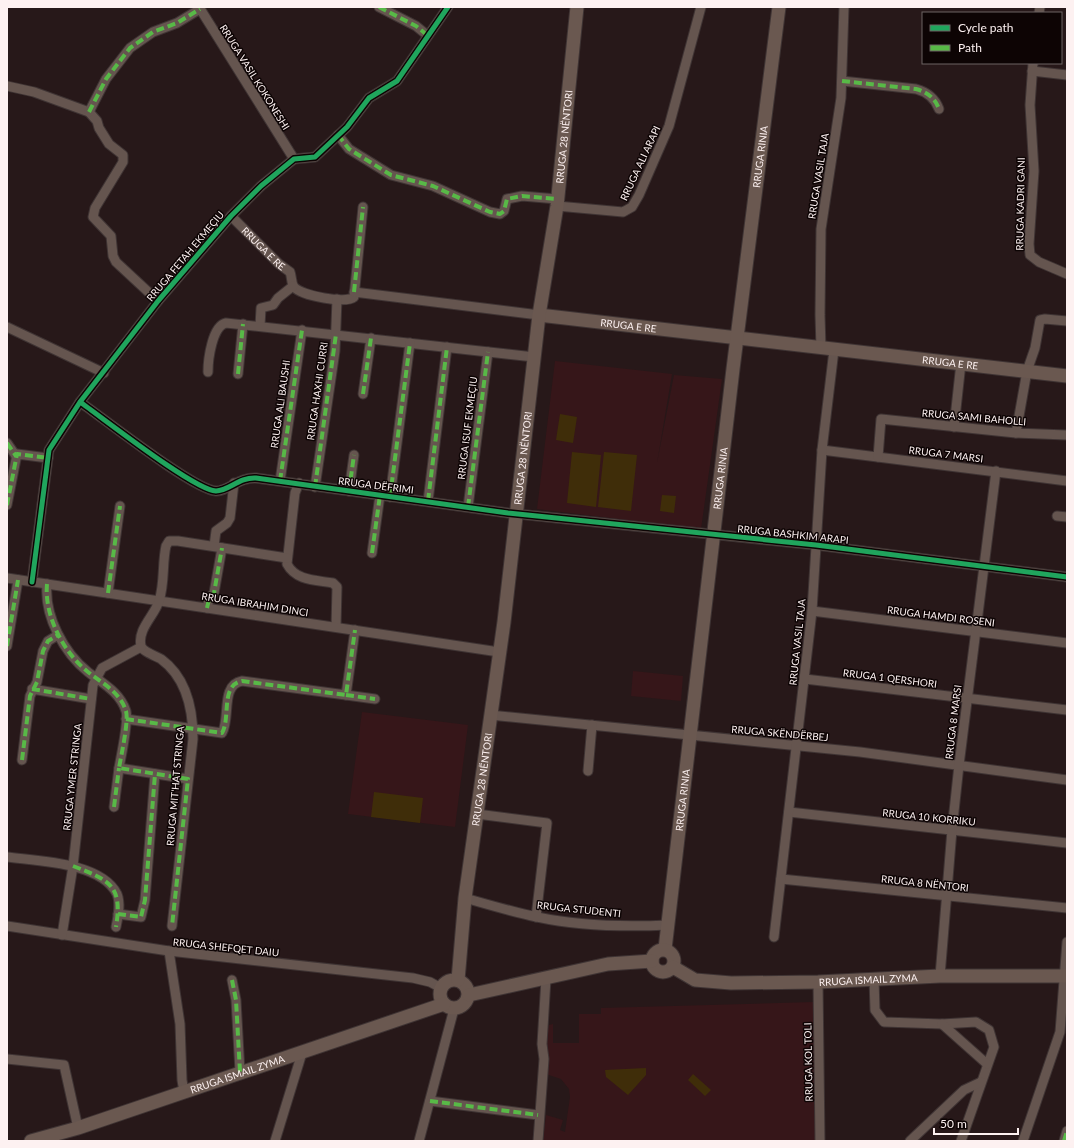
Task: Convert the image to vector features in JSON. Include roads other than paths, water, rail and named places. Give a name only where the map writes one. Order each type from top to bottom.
[{"type":"main road","name":"RRUGA 28 NËNTORI","points":[[458,980],[465,898],[499,652],[539,315],[557,203],[577,7]]},
{"type":"main road","name":"RRUGA RINIA","points":[[666,950],[714,535],[779,7]]},
{"type":"main road","name":"RRUGA E RE","points":[[539,315],[1067,376]]},
{"type":"main road","points":[[666,950],[674,956],[675,963],[668,971],[661,972],[655,969],[652,961],[656,952],[666,950]]},
{"type":"main road","points":[[469,995],[466,986],[458,980],[448,981],[441,988],[440,997],[449,1006],[462,1006],[469,995],[608,964],[652,961]]},
{"type":"main road","name":"RRUGA ISMAIL ZYMA","points":[[673,967],[689,978],[704,982],[818,982],[940,976],[1065,976]]},
{"type":"main road","name":"RRUGA ISMAIL ZYMA","points":[[31,1141],[78,1128],[240,1072],[449,1006]]},
{"type":"street","points":[[379,7],[416,26],[428,35]]},
{"type":"street","points":[[294,159],[315,156],[347,127],[369,98],[397,81],[448,7]]},
{"type":"street","name":"RRUGA ALI ARAPI","points":[[338,135],[349,149],[390,175],[433,186],[490,212],[500,214],[504,211],[507,199],[522,196],[557,203],[623,212],[632,207],[656,160],[669,126],[701,7]]},
{"type":"street","name":"RRUGA VASIL TAJA","points":[[774,937],[812,611],[827,349],[820,315],[821,229],[842,98],[844,7]]},
{"type":"street","points":[[89,112],[106,79],[130,48],[152,32],[177,23],[199,8]]},
{"type":"street","name":"RRUGA VASIL KOKONESHI","points":[[199,8],[294,159]]},
{"type":"street","points":[[1033,67],[1067,75]]},
{"type":"street","name":"RRUGA KADRI GANI","points":[[1033,67],[1030,105],[1034,171],[1029,244],[1030,255],[1039,262],[1067,274]]},
{"type":"street","points":[[842,82],[924,91],[936,101],[939,109]]},
{"type":"street","points":[[7,86],[34,92],[89,112],[97,121],[99,128],[109,144],[124,157],[95,208],[93,217],[111,236],[113,256],[116,262],[158,302]]},
{"type":"street","name":"RRUGA FETAH EKMEÇIU","points":[[32,582],[48,458],[52,443],[80,402],[158,302],[231,216],[261,186],[294,159]]},
{"type":"street","points":[[260,326],[263,307],[273,305],[278,298],[293,286],[307,294],[351,300],[354,297],[364,207]]},
{"type":"street","name":"RRUGA E RE","points":[[231,216],[279,264],[290,272],[293,286]]},
{"type":"street","name":"RRUGA E RE","points":[[354,292],[539,315]]},
{"type":"street","name":"RRUGA HAXHI CURRI","points":[[315,486],[336,334],[337,299]]},
{"type":"street","points":[[1016,433],[1027,371],[1035,348],[1040,320],[1045,319],[1067,322]]},
{"type":"street","points":[[208,372],[209,356],[218,328],[226,323],[302,330],[534,357]]},
{"type":"street","points":[[238,374],[243,324]]},
{"type":"street","points":[[7,327],[104,373]]},
{"type":"street","name":"RRUGA ALI BAUSHI","points":[[280,480],[302,330]]},
{"type":"street","points":[[364,394],[370,338]]},
{"type":"street","points":[[390,497],[410,343]]},
{"type":"street","points":[[428,501],[447,347]]},
{"type":"street","name":"RRUGA ISUF EKMEÇIU","points":[[468,507],[488,352]]},
{"type":"street","points":[[954,427],[961,364]]},
{"type":"street","name":"RRUGA DËFRIMI","points":[[80,402],[154,456],[200,484],[217,491],[250,477],[516,513]]},
{"type":"street","name":"RRUGA SAMI BAHOLLI","points":[[878,457],[881,420],[1016,433],[1066,435]]},
{"type":"street","points":[[7,443],[16,456],[7,505]]},
{"type":"street","name":"RRUGA 7 MARSI","points":[[822,450],[1067,481]]},
{"type":"street","points":[[16,456],[20,453],[48,458]]},
{"type":"street","points":[[350,491],[354,455]]},
{"type":"street","name":"RRUGA 8 MARSI","points":[[940,976],[959,765],[996,471]]},
{"type":"street","points":[[208,608],[209,599],[214,593],[218,547],[216,531],[227,523],[230,518],[234,483]]},
{"type":"street","points":[[299,483],[295,493],[287,558],[289,567],[300,576],[333,583],[338,586],[336,627]]},
{"type":"street","points":[[372,553],[380,495]]},
{"type":"street","points":[[108,593],[120,506]]},
{"type":"street","name":"RRUGA BASHKIM ARAPI","points":[[516,513],[816,546],[1067,577]]},
{"type":"street","points":[[1057,516],[1067,517]]},
{"type":"street","points":[[141,646],[145,627],[159,601],[168,543],[178,541],[287,558]]},
{"type":"street","name":"RRUGA IBRAHIM DINCI","points":[[7,578],[499,652]]},
{"type":"street","points":[[7,646],[18,580]]},
{"type":"street","points":[[47,584],[47,598],[58,635],[83,668],[109,687],[123,705],[126,712],[114,807]]},
{"type":"street","name":"RRUGA HAMDI ROSENI","points":[[812,611],[975,630],[1067,643]]},
{"type":"street","points":[[346,695],[355,630]]},
{"type":"street","points":[[22,760],[32,689],[37,682],[45,645],[52,638],[58,635]]},
{"type":"street","name":"RRUGA YMER STRINGA","points":[[62,935],[73,866],[91,699],[96,678],[102,668],[141,646]]},
{"type":"street","name":"RRUGA MIT'HAT STRINGA","points":[[141,646],[162,660],[182,683],[187,694],[193,729],[172,926]]},
{"type":"street","name":"RRUGA 1 QERSHORI","points":[[805,679],[1067,710]]},
{"type":"street","points":[[126,719],[222,733],[230,689],[235,683],[242,681],[374,699]]},
{"type":"street","points":[[32,689],[91,699]]},
{"type":"street","name":"RRUGA SKËNDËRBEJ","points":[[490,715],[797,746],[959,765],[1067,780]]},
{"type":"street","points":[[588,771],[592,725]]},
{"type":"street","points":[[119,768],[188,779]]},
{"type":"street","points":[[118,914],[141,917],[145,900],[155,774]]},
{"type":"street","name":"RRUGA 10 KORRIKU","points":[[789,812],[1067,843]]},
{"type":"street","points":[[477,814],[548,822],[536,917]]},
{"type":"street","points":[[7,857],[73,866],[98,876],[112,888],[117,895],[119,902],[116,927]]},
{"type":"street","name":"RRUGA 8 NËNTORI","points":[[781,880],[1067,908]]},
{"type":"street","name":"RRUGA STUDENTI","points":[[465,898],[536,917],[608,924],[668,925]]},
{"type":"street","name":"RRUGA SHEFQET DAIU","points":[[7,926],[169,952],[414,978],[430,982],[441,988]]},
{"type":"street","points":[[1023,1141],[1060,1032],[1067,942]]},
{"type":"street","points":[[169,952],[180,1024],[182,1080],[184,1092]]},
{"type":"street","points":[[538,1141],[538,1114],[544,1059],[542,1044],[546,979]]},
{"type":"street","points":[[874,979],[875,1010],[884,1022],[942,1024],[976,1022],[989,1030],[994,1046],[961,1141]]},
{"type":"street","points":[[232,980],[236,1000],[240,1072]]},
{"type":"street","name":"RRUGA KOL TOLI","points":[[818,982],[820,1141]]},
{"type":"street","points":[[419,1141],[430,1101],[449,1006]]},
{"type":"street","points":[[942,1024],[987,1064]]},
{"type":"street","points":[[275,1141],[302,1053]]},
{"type":"street","points":[[7,1059],[64,1066],[78,1128]]},
{"type":"street","points":[[910,1141],[964,1090],[981,1082]]},
{"type":"street","points":[[430,1101],[538,1114]]}]
